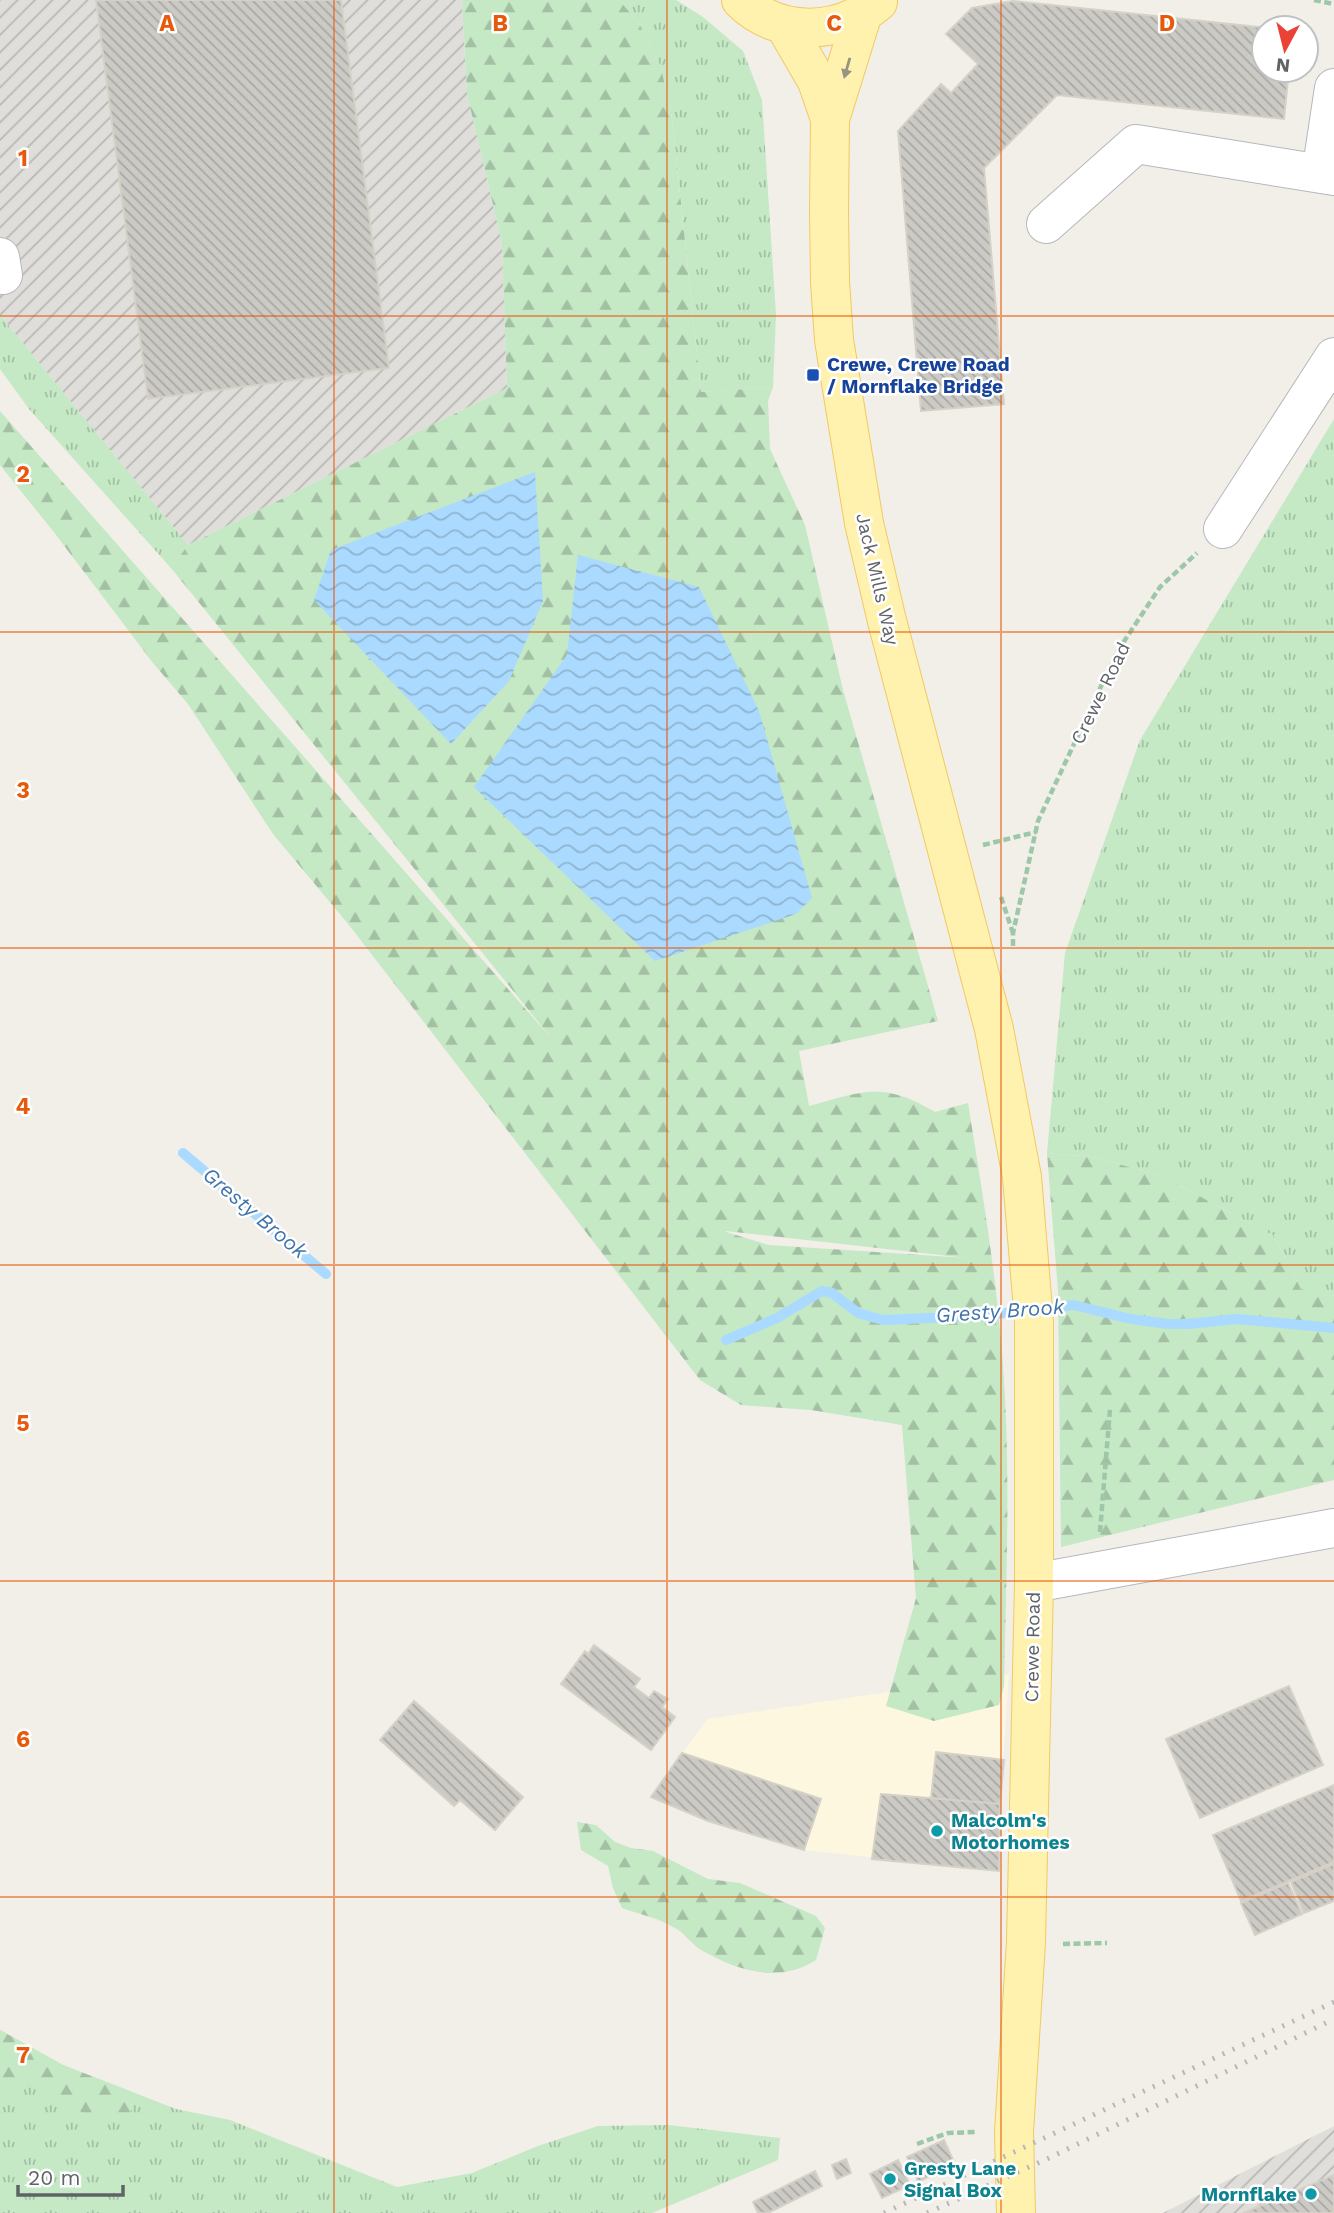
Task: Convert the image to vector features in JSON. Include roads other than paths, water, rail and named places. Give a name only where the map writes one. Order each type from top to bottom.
[{"type":"main road","points":[[741,0],[751,11],[785,26],[825,28],[871,8]]},
{"type":"main road","name":"Jack Mills Way","points":[[830,119],[871,8]]},
{"type":"main road","name":"Jack Mills Way","points":[[785,26],[817,81],[830,119],[829,247],[834,340],[864,523],[902,687],[994,1029]]},
{"type":"main road","name":"Crewe Road","points":[[994,1029],[1022,1177],[1034,1308],[1034,1583],[1026,1942],[1014,2132],[1016,2213]]},
{"type":"street","points":[[1046,224],[1136,144],[1327,175],[1334,88]]},
{"type":"street","points":[[1223,529],[1334,357]]},
{"type":"street","points":[[1034,1583],[1334,1528]]},
{"type":"water","points":[[535,472],[543,601],[509,681],[451,744],[314,600],[331,550]]},
{"type":"water","points":[[578,555],[699,587],[759,711],[812,898],[796,914],[655,961],[474,787],[567,655]]},
{"type":"waterway","name":"Gresty Brook","points":[[183,1153],[326,1274]]},
{"type":"waterway","name":"Gresty Brook","points":[[726,1340],[777,1318],[822,1291],[832,1293],[858,1313],[883,1320],[979,1316],[1074,1305],[1131,1319],[1168,1324],[1237,1319],[1334,1328]]},
{"type":"railway","points":[[884,2213],[1334,2002]]},
{"type":"railway","points":[[927,2213],[1049,2158],[1334,2019]]},
{"type":"place","name":"Crewe, Crewe Road / Mornflake Bridge","points":[[813,375]]},
{"type":"place","name":"Malcolm's Motorhomes","points":[[937,1831]]},
{"type":"place","name":"Gresty Lane Signal Box","points":[[890,2179]]},
{"type":"place","name":"Mornflake","points":[[1311,2194]]}]
